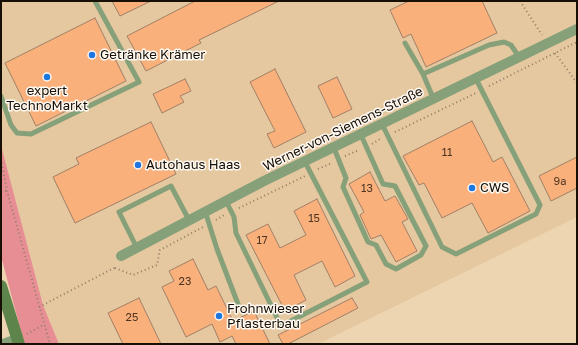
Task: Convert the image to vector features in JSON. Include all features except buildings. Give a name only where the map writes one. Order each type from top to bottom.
[{"type":"main road","points":[[1,286],[18,342]]},
{"type":"street","name":"Werner-von-Siemens-Straße","points":[[121,256],[205,211],[577,29]]},
{"type":"street","points":[[3,344],[18,342]]},
{"type":"lane","points":[[1,96],[11,125],[17,133],[31,134],[139,82],[95,1]]},
{"type":"lane","points":[[423,74],[489,45],[504,42],[511,45],[519,57]]},
{"type":"lane","points":[[405,43],[423,74],[434,100]]},
{"type":"lane","points":[[382,124],[442,247],[456,254],[536,214],[540,205],[476,78]]},
{"type":"lane","points":[[334,148],[346,178],[343,187],[368,242],[376,245],[386,264],[396,269],[421,255],[426,246],[395,186],[383,184],[361,135]]},
{"type":"lane","points":[[226,201],[234,217],[236,233],[282,326],[367,282],[305,162]]},
{"type":"lane","points":[[137,248],[119,212],[171,186],[189,220]]},
{"type":"lane","points":[[205,211],[217,249],[238,304]]},
{"type":"path","points":[[520,1],[547,43],[577,83]]},
{"type":"path","points":[[1,159],[7,191],[43,325],[50,344]]},
{"type":"path","points":[[1,190],[7,191]]},
{"type":"path","points":[[39,307],[115,268],[121,256]]},
{"type":"path","points":[[18,342],[43,325]]},
{"type":"shaded area","points":[[1,1],[577,1],[577,217],[318,344],[59,344],[43,305],[1,145]]},
{"type":"shaded area","points":[[1,145],[43,305],[59,344],[25,344],[20,328],[1,256]]},
{"type":"place","name":"Getränke Krämer","points":[[92,55]]},
{"type":"place","name":"expert TechnoMarkt","points":[[47,77]]},
{"type":"place","name":"Autohaus Haas","points":[[138,165]]},
{"type":"place","name":"CWS","points":[[472,188]]},
{"type":"place","name":"Frohnwieser Pflasterbau","points":[[219,316]]}]
